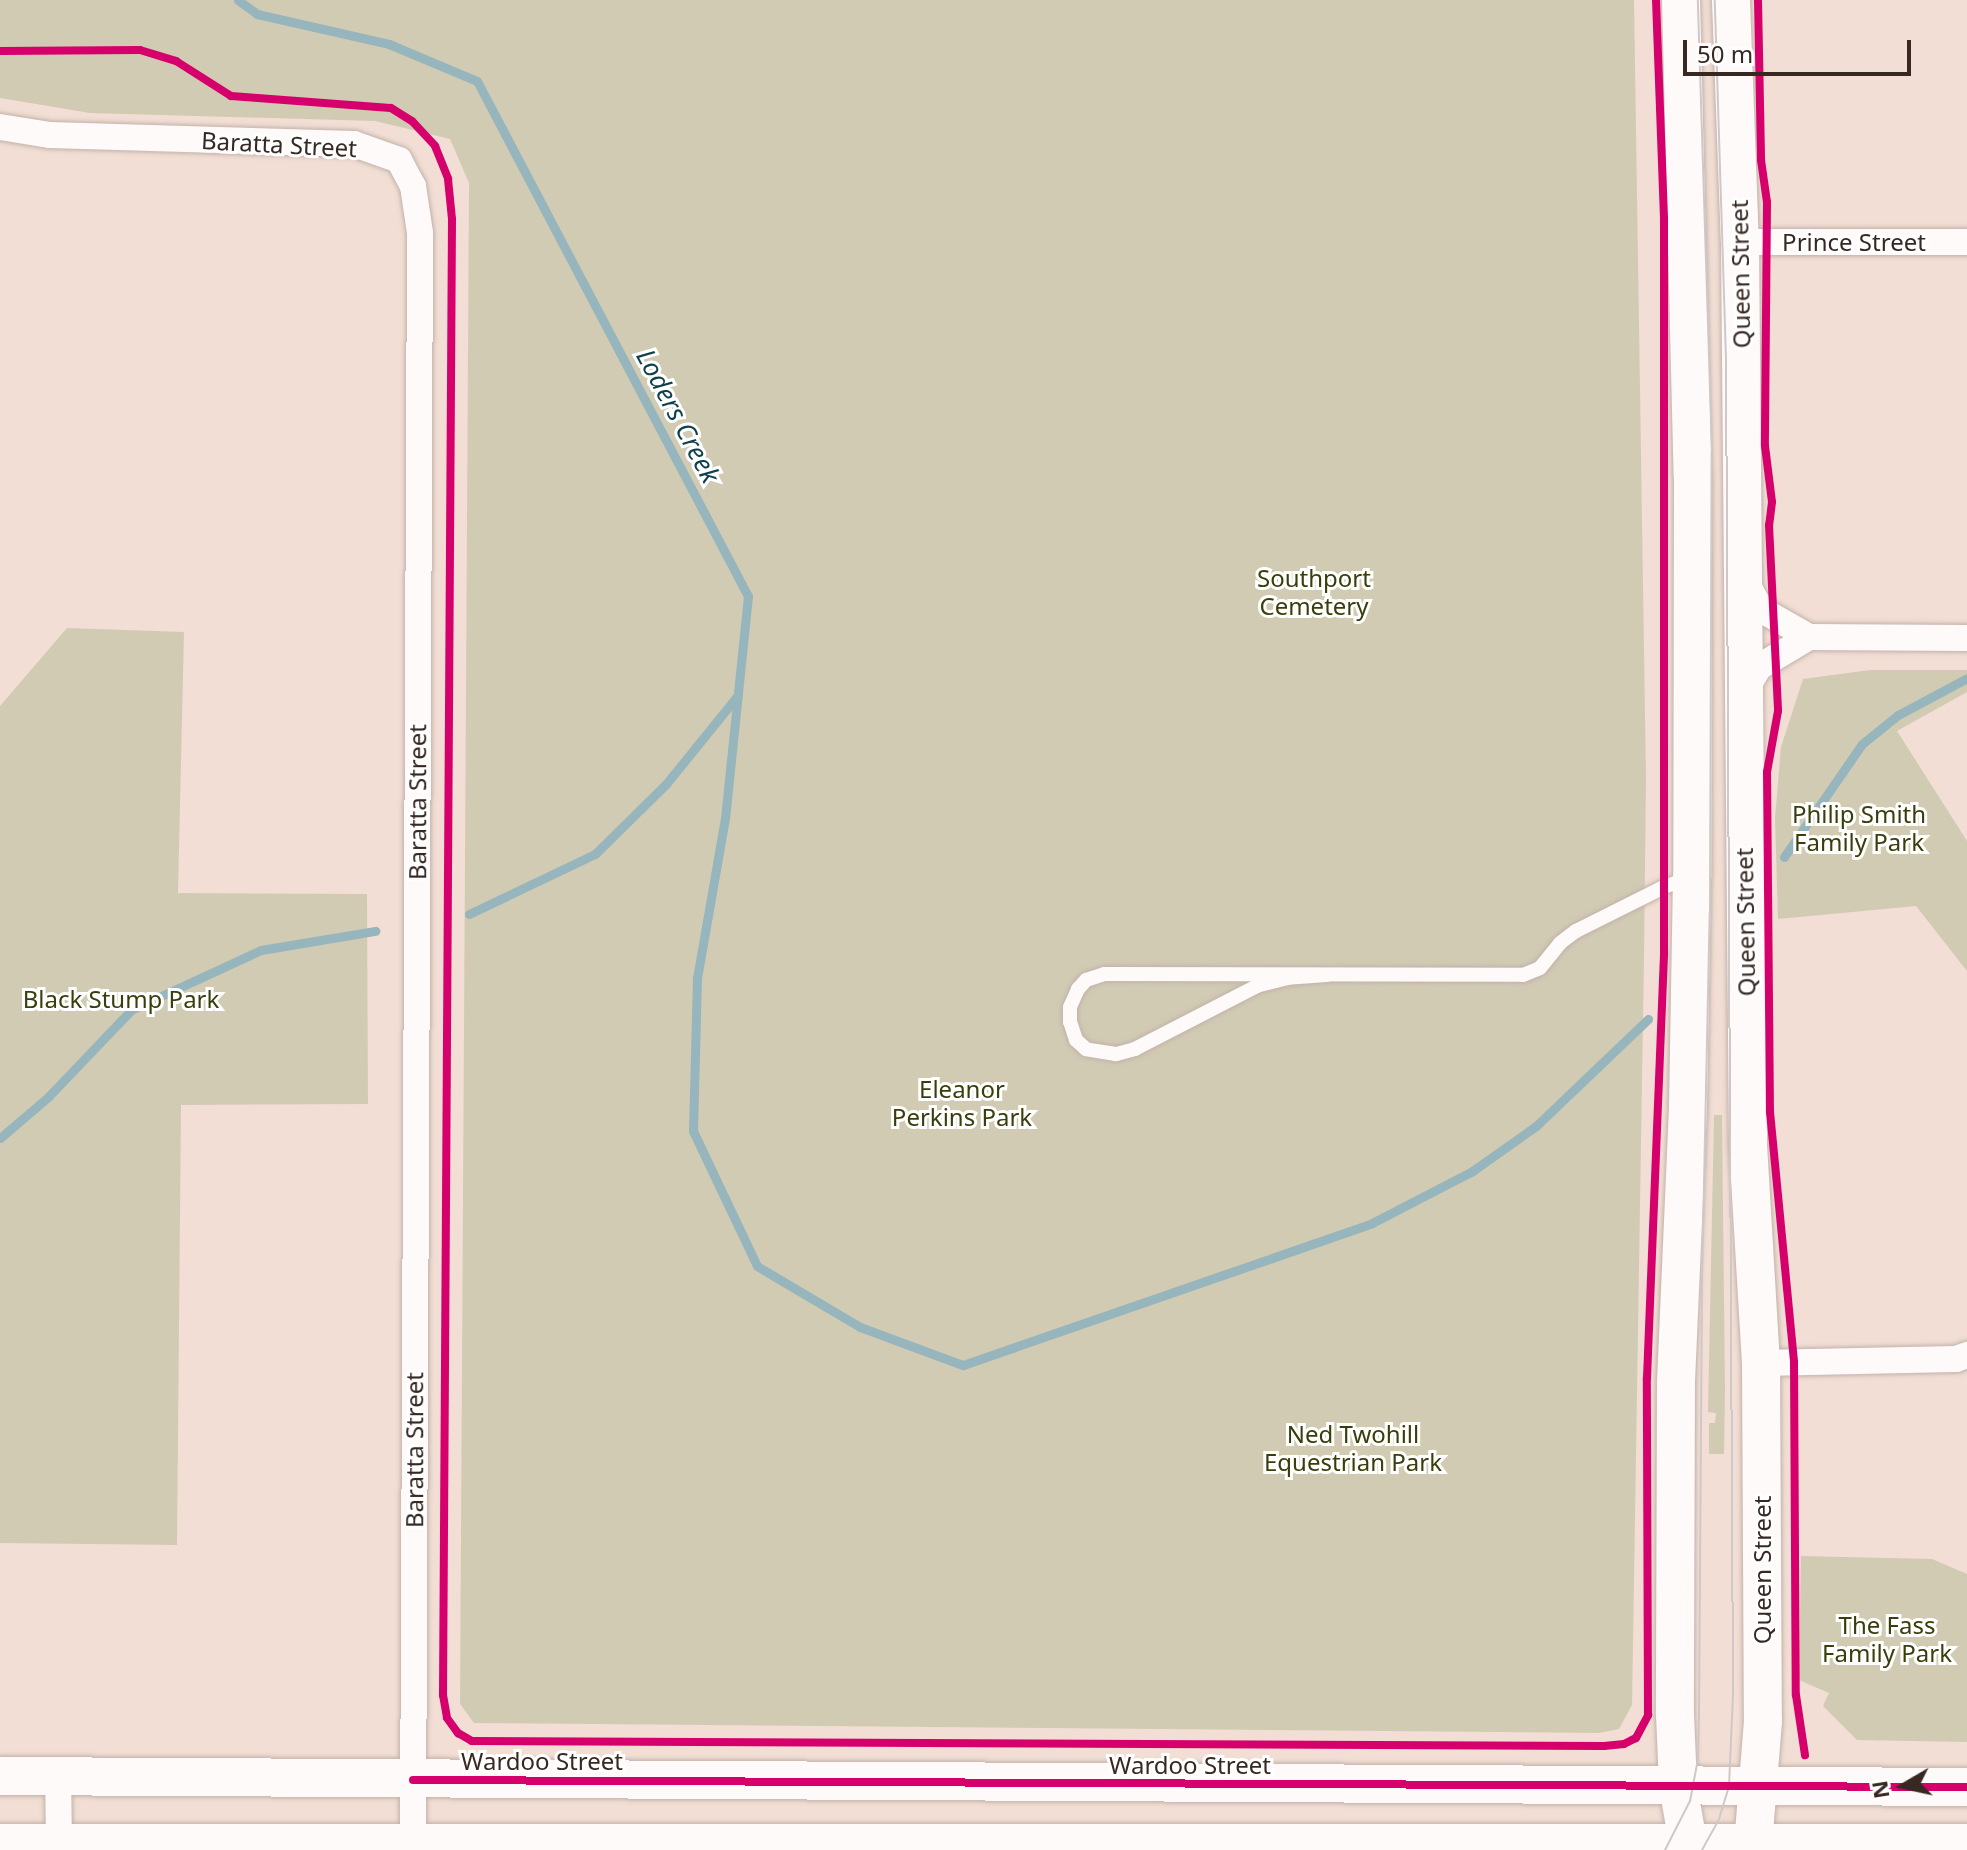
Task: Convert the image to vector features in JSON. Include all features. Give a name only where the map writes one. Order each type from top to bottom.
[{"type":"main road","name":"Queen Street","points":[[1681,0],[1693,476],[1692,877],[1688,1107],[1676,1383],[1675,1714],[1678,1786],[1688,1846]]},
{"type":"main road","name":"Queen Street","points":[[1731,0],[1740,242],[1747,1113],[1761,1363],[1763,1721],[1753,1847]]},
{"type":"main road","name":"Wardoo Street","points":[[0,1776],[1967,1787]]},
{"type":"main road","points":[[0,1843],[57,1847],[1753,1847],[1967,1843]]},
{"type":"street","name":"Baratta Street","points":[[0,127],[50,135],[354,144],[399,160],[413,186],[420,248],[413,1847]]},
{"type":"street","name":"Prince Street","points":[[1740,242],[1967,242]]},
{"type":"street","points":[[1744,577],[1761,608],[1809,637],[1967,638]]},
{"type":"street","points":[[1744,693],[1759,667],[1809,637]]},
{"type":"street","points":[[1761,1363],[1956,1359],[1967,1355]]},
{"type":"street","points":[[57,1847],[58,1775]]},
{"type":"lane","points":[[1327,975],[1288,978],[1257,986],[1135,1049],[1116,1054],[1086,1049],[1076,1040],[1070,1022],[1075,993],[1086,980],[1099,974],[1207,971],[1327,975],[1529,974],[1540,968],[1560,943],[1576,931],[1664,887],[1692,877]]},
{"type":"green space","points":[[0,0],[1634,0],[1646,779],[1632,1705],[1619,1729],[1599,1733],[474,1723],[460,1704],[469,183],[450,139],[375,121],[90,113],[0,98]]},
{"type":"green space","name":"Black Stump Park","points":[[67,628],[184,632],[178,893],[367,894],[368,1104],[181,1105],[177,1545],[0,1543],[0,706]]},
{"type":"green space","name":"Philip Smith Family Park","points":[[1870,670],[1967,670],[1967,692],[1897,731],[1967,841],[1967,971],[1916,906],[1778,919],[1775,818],[1781,747],[1803,679]]},
{"type":"green space","points":[[1714,1115],[1722,1115],[1724,1454],[1709,1454],[1709,1423],[1715,1423],[1716,1413],[1708,1412]]},
{"type":"green space","name":"The Fass Family Park","points":[[1801,1556],[1932,1559],[1967,1574],[1967,1742],[1857,1740],[1823,1706],[1829,1693],[1799,1680]]},
{"type":"waterway","points":[[238,0],[257,14],[389,44],[477,81],[748,596],[725,818],[697,978],[693,1131],[757,1266],[860,1327],[963,1365],[1372,1223],[1471,1172],[1536,1126],[1648,1019]]},
{"type":"waterway","points":[[1784,857],[1862,744],[1898,715],[1967,678]]},
{"type":"waterway","name":"Loders Creek","points":[[469,914],[595,854],[666,784],[738,695]]},
{"type":"waterway","name":"Loders Creek","points":[[0,1138],[48,1097],[131,1010],[261,950],[375,931]]},
{"type":"tram line","points":[[1665,1850],[1690,1801],[1698,1759],[1699,1714],[1702,1280],[1710,913],[1712,452],[1698,0]]},
{"type":"tram line","points":[[1702,1850],[1719,1819],[1729,1786],[1733,1695],[1726,359],[1715,0]]},
{"type":"cycle path","points":[[0,51],[140,50],[176,61],[231,96],[391,108],[412,121],[435,146],[448,179],[452,219],[443,1695],[447,1718],[458,1733],[472,1741],[1604,1746],[1624,1744],[1636,1738],[1648,1715],[1647,1378],[1664,954],[1664,218],[1656,0]]},
{"type":"cycle path","points":[[1758,0],[1761,160],[1767,202],[1765,446],[1772,502],[1769,525],[1778,711],[1767,772],[1770,1112],[1794,1362],[1796,1695],[1805,1755]]},
{"type":"cycle path","points":[[413,1780],[1967,1787]]},
{"type":"park label","name":"Southport Cemetery","points":[[1314,592]]},
{"type":"park label","name":"Eleanor Perkins Park","points":[[962,1103]]},
{"type":"park label","name":"Ned Twohill Equestrian Park","points":[[1353,1448]]}]
